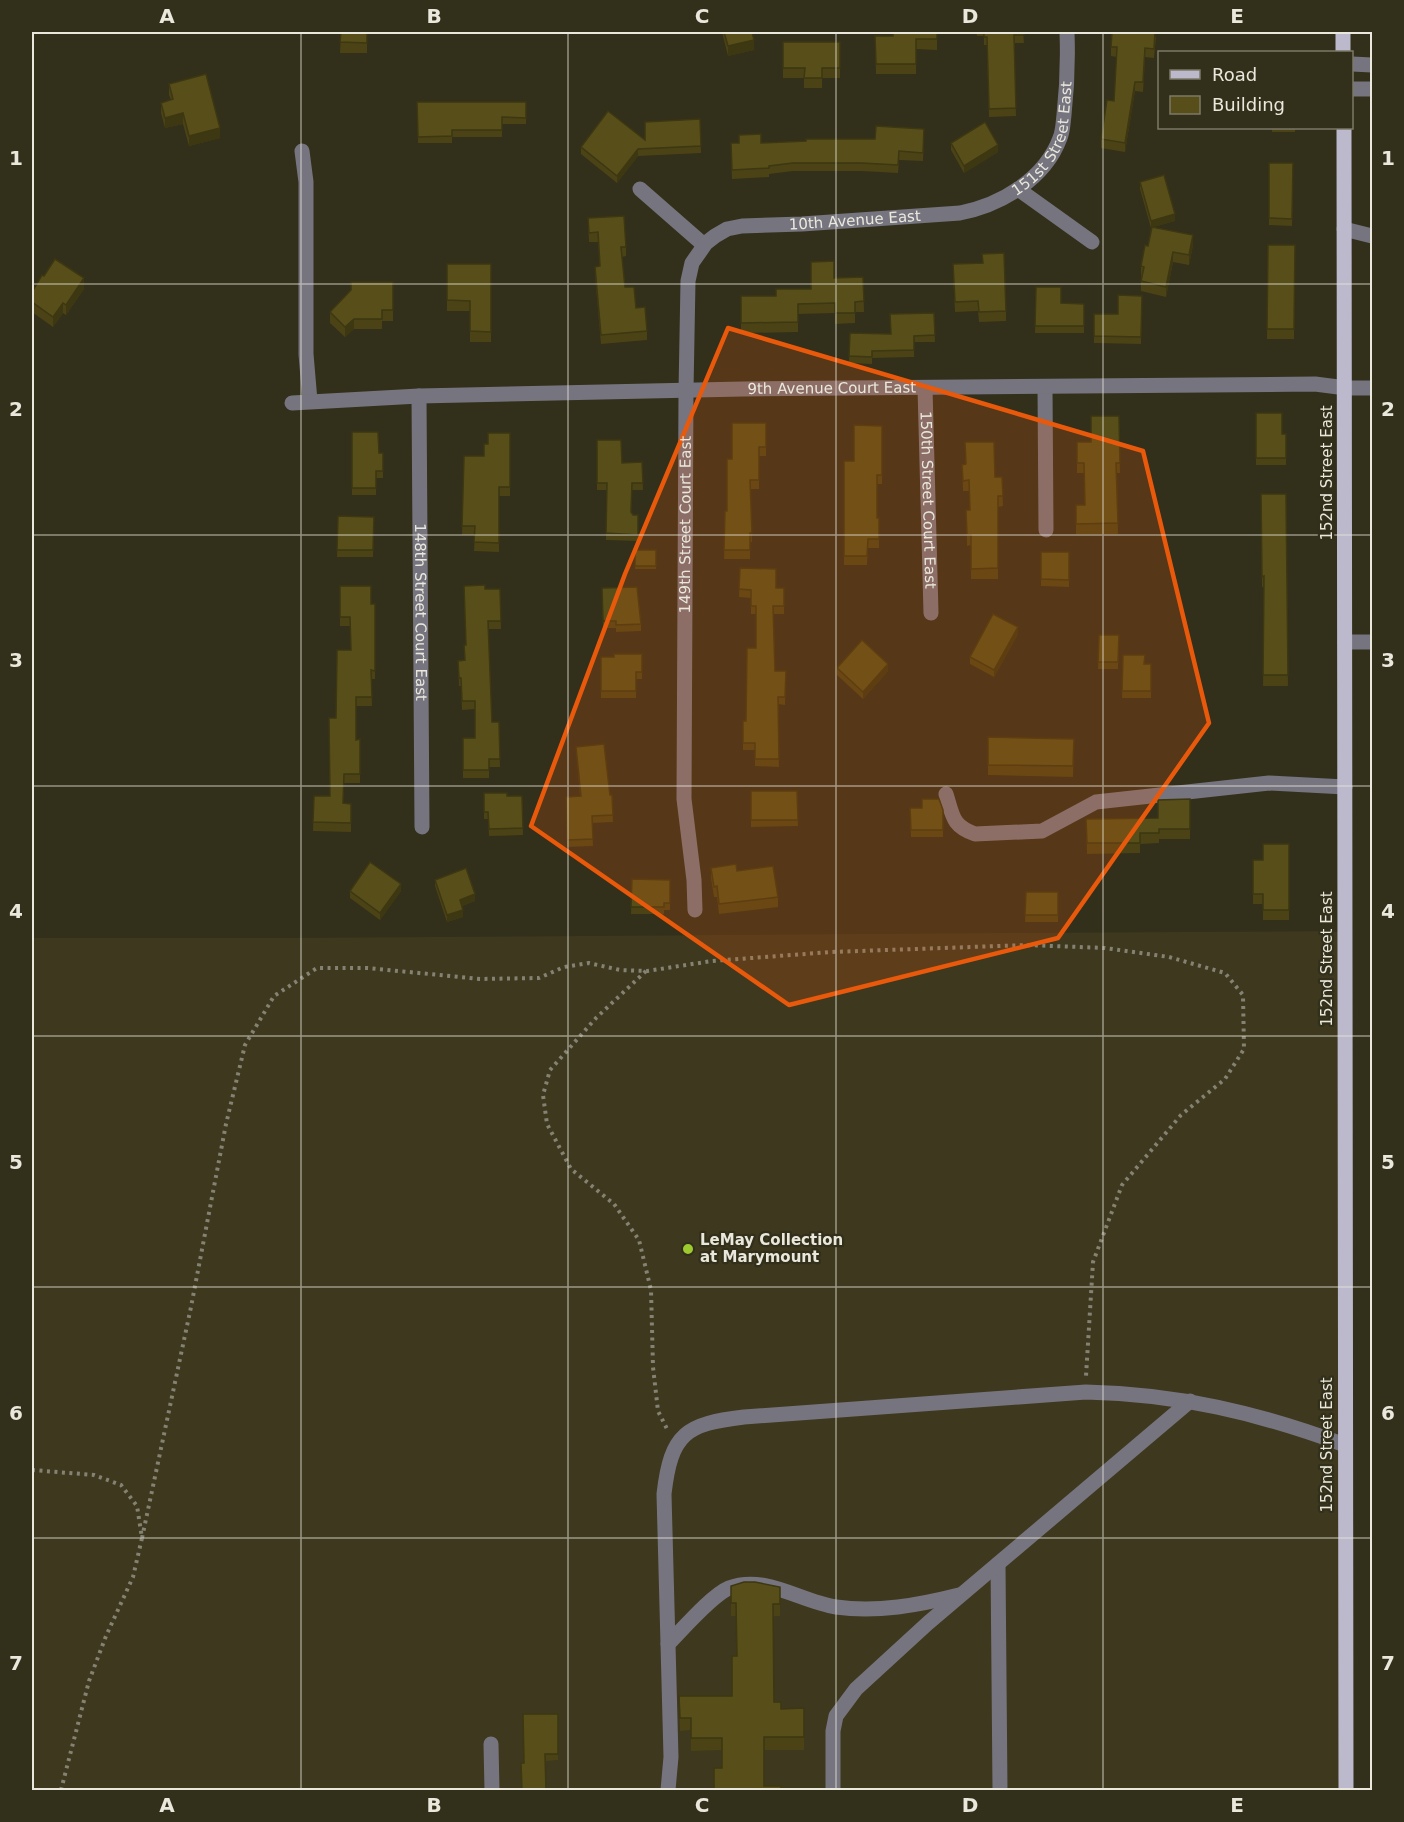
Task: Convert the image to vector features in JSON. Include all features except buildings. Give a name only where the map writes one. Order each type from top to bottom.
[{"type":"main road","points":[[1343,32],[1343,51]]},
{"type":"main road","name":"152nd Street East","points":[[1344,129],[1346,1791]]},
{"type":"street","name":"151st Street East","points":[[1067,32],[1066,98],[1061,136],[1045,165],[1018,189],[1092,242]]},
{"type":"street","points":[[1353,64],[1372,65]]},
{"type":"street","points":[[1353,89],[1372,89]]},
{"type":"street","points":[[302,151],[306,182],[306,354],[310,401]]},
{"type":"street","points":[[640,189],[701,249]]},
{"type":"street","name":"10th Avenue East","points":[[701,249],[727,229],[742,226],[960,213],[974,211],[1018,189]]},
{"type":"street","points":[[1344,229],[1372,236]]},
{"type":"street","name":"149th Street Court East","points":[[695,910],[684,799],[686,391],[688,281],[692,263],[701,249]]},
{"type":"street","name":"9th Avenue Court East","points":[[292,403],[419,396],[686,391],[1315,384],[1346,388],[1372,388]]},
{"type":"street","points":[[1045,387],[1046,530]]},
{"type":"street","name":"150th Street Court East","points":[[925,388],[931,613]]},
{"type":"street","name":"148th Street Court East","points":[[419,396],[422,827]]},
{"type":"street","points":[[1345,642],[1372,642]]},
{"type":"street","points":[[946,794],[957,825],[975,834],[1042,831],[1096,802],[1269,783],[1345,787]]},
{"type":"street","points":[[668,1791],[671,1757],[664,1494],[668,1467],[676,1446],[685,1433],[699,1425],[715,1421],[1086,1392],[1134,1393],[1190,1401],[1263,1418],[1345,1445]]},
{"type":"street","points":[[833,1791],[833,1731],[836,1716],[844,1704],[899,1650],[962,1594],[1190,1401]]},
{"type":"street","points":[[998,1564],[1000,1791]]},
{"type":"street","points":[[668,1644],[722,1592],[737,1586],[770,1587],[808,1601],[837,1607],[876,1609],[920,1604],[962,1594]]},
{"type":"street","points":[[491,1744],[492,1791]]},
{"type":"path","points":[[61,1791],[89,1681],[106,1636],[133,1577],[226,1124],[245,1045],[274,996],[317,968],[368,968],[480,979],[539,978],[564,967],[589,963],[620,970],[646,971],[712,961],[831,952],[1027,945],[1106,948],[1170,957],[1225,973],[1244,995],[1244,1049],[1226,1079],[1181,1115],[1122,1185],[1093,1262],[1086,1392]]},
{"type":"path","points":[[646,971],[596,1018],[550,1070],[543,1095],[547,1124],[571,1169],[614,1204],[639,1240],[651,1290],[652,1367],[658,1411],[676,1446]]},
{"type":"path","points":[[32,1470],[94,1474],[121,1485],[137,1506],[142,1538]]},
{"type":"highlighted area","points":[[728,328],[1143,451],[1209,723],[1058,938],[789,1005],[531,826],[625,574]]},
{"type":"shaded area","name":"LeMay Collection at Marymount","points":[[1330,931],[1345,933],[1346,1790],[32,1790],[32,938]]},
{"type":"place","name":"LeMay Collection at Marymount","points":[[688,1249]]}]
